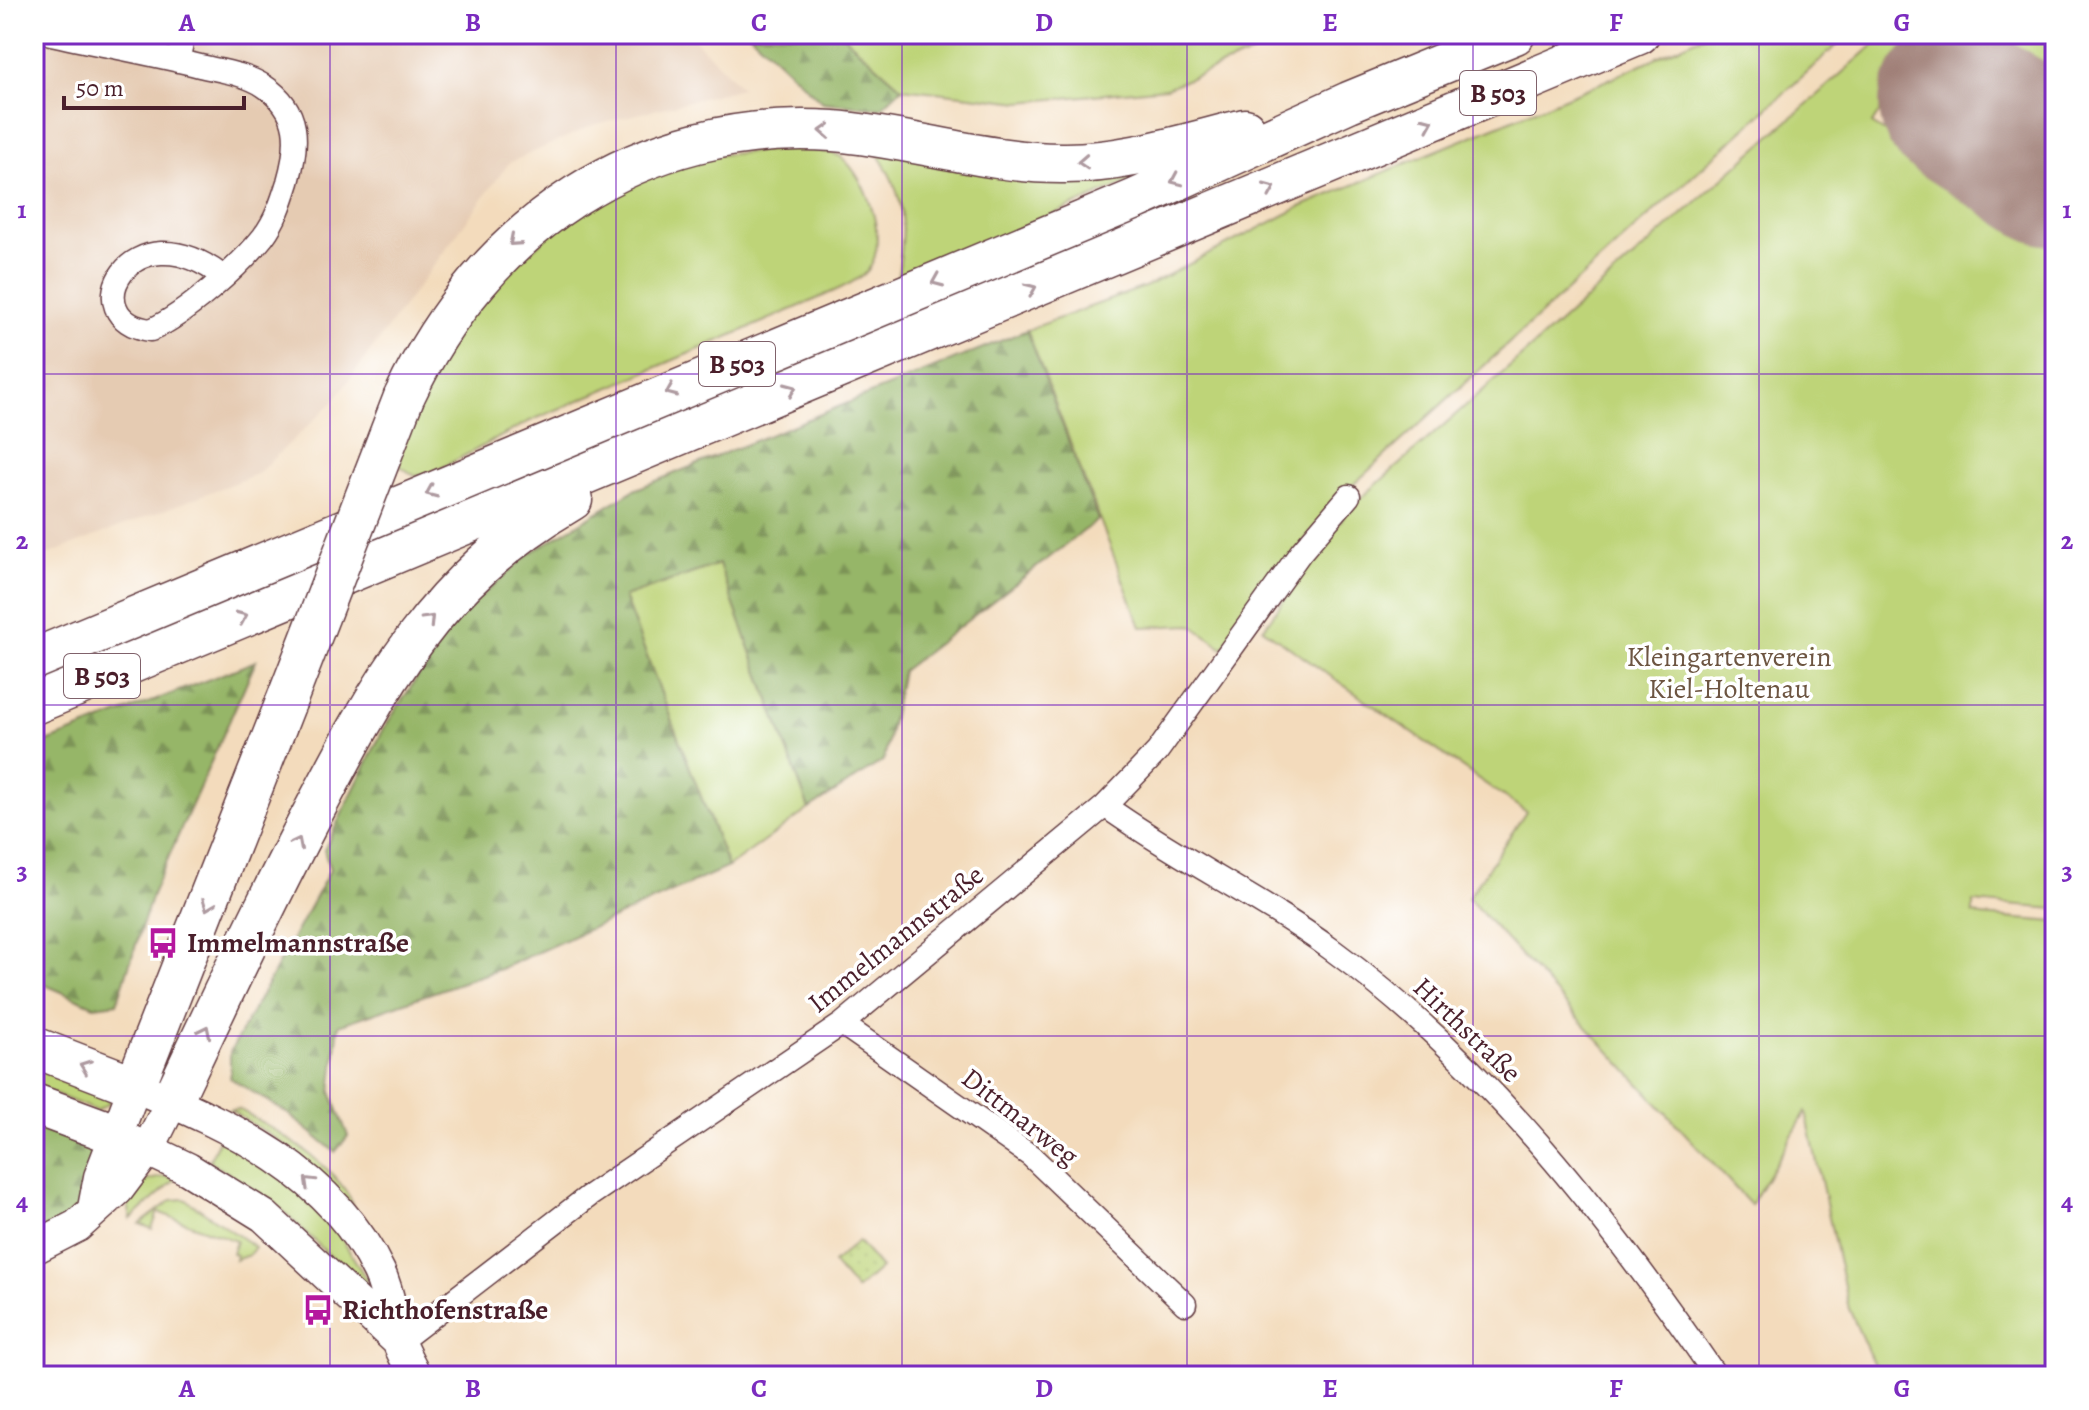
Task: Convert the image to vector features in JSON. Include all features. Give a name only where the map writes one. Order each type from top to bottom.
[{"type":"highway","name":"B 503","points":[[34,659],[1136,199],[1349,102],[1515,34]]},
{"type":"highway","name":"B 503","points":[[34,704],[1639,34]]},
{"type":"highway","points":[[34,1047],[135,1086],[404,397],[445,320],[505,249],[576,194],[677,148],[749,133],[812,131],[903,141],[1006,161],[1062,163],[1122,160],[1349,102]]},
{"type":"highway","points":[[172,1101],[272,892],[353,735],[374,695],[416,634],[493,554],[549,513],[693,430]]},
{"type":"highway","points":[[34,1104],[132,1142]]},
{"type":"street","points":[[51,34],[245,76],[262,84],[290,111],[297,132],[297,152],[275,220],[262,238],[222,276],[175,317],[151,330],[129,323],[114,301],[114,288],[126,267],[148,254],[191,257],[222,276]]},
{"type":"street","points":[[178,61],[184,34]]},
{"type":"street","name":"Immelmannstraße","points":[[399,1342],[573,1207],[842,1024],[1105,806],[1157,752],[1301,552],[1349,496]]},
{"type":"street","name":"Hirthstraße","points":[[1105,806],[1333,951],[1444,1046],[1579,1192],[1652,1286],[1716,1376]]},
{"type":"street","name":"Dittmarweg","points":[[842,1024],[1031,1156],[1185,1304]]},
{"type":"street","points":[[132,1142],[135,1086],[268,1149],[303,1176],[335,1209],[377,1268],[393,1312],[399,1342],[415,1376]]},
{"type":"street","points":[[34,1248],[77,1226],[94,1208],[132,1142],[172,1101]]},
{"type":"street","points":[[132,1142],[229,1193],[264,1216],[399,1342]]},
{"type":"shaded area","points":[[34,34],[689,34],[742,88],[593,125],[509,163],[333,402],[257,474],[34,560]]},
{"type":"green space","points":[[750,34],[841,34],[902,88],[881,108],[822,102]]},
{"type":"green space","points":[[841,34],[1300,34],[1166,88],[1021,102],[902,88]]},
{"type":"green space","points":[[1707,34],[1849,34],[1333,503],[1223,648],[1192,625],[1141,627],[1027,330],[1147,286],[1300,207],[1603,82]]},
{"type":"green space","name":"Kleingartenverein Kiel-Holtenau","points":[[1886,34],[1929,34],[1872,124],[2055,240],[2055,909],[1973,902],[1973,913],[2055,922],[2055,1376],[1879,1376],[1849,1309],[1806,1112],[1751,1205],[1468,898],[1526,812],[1263,629],[1350,508]]},
{"type":"green space","points":[[1975,34],[2055,34],[2055,85]]},
{"type":"green space","points":[[793,148],[837,155],[860,180],[877,232],[872,264],[863,275],[819,298],[528,422],[432,473],[415,476],[400,466],[399,449],[462,314],[562,222],[649,170],[719,155]]},
{"type":"green space","points":[[876,152],[1185,158],[897,281],[902,213],[894,184]]},
{"type":"green space","points":[[1027,330],[1098,520],[902,671],[884,760],[809,809],[719,564],[624,597],[728,867],[500,969],[339,1025],[331,1092],[348,1136],[335,1152],[287,1113],[230,1078],[230,1052],[330,870],[324,850],[384,728],[457,617],[530,553],[634,490]]},
{"type":"green space","points":[[719,564],[809,809],[728,867],[624,597]]},
{"type":"green space","points":[[256,661],[153,892],[117,1003],[94,1006],[34,980],[34,747]]},
{"type":"green space","points":[[34,1059],[110,1094],[109,1103],[97,1111],[34,1086]]},
{"type":"green space","points":[[34,1104],[115,1134],[94,1208],[34,1248]]},
{"type":"green space","points":[[239,1109],[289,1139],[322,1165],[348,1194],[355,1210],[292,1149],[230,1110]]},
{"type":"green space","points":[[220,1138],[286,1180],[337,1231],[367,1280],[361,1286],[276,1204],[209,1161]]},
{"type":"green space","points":[[166,1176],[176,1179],[131,1219],[127,1199],[142,1182]]},
{"type":"green space","points":[[185,1199],[255,1247],[249,1255],[235,1260],[237,1255],[232,1254],[236,1241],[158,1212],[152,1229],[140,1224],[172,1200]]},
{"type":"green space","points":[[858,1241],[881,1268],[856,1290],[833,1263]]},
{"type":"runway","points":[[1960,104],[2055,165]]},
{"type":"place","name":"Immelmannstraße","points":[[163,943]]},
{"type":"place","name":"Richthofenstraße","points":[[318,1310]]}]
